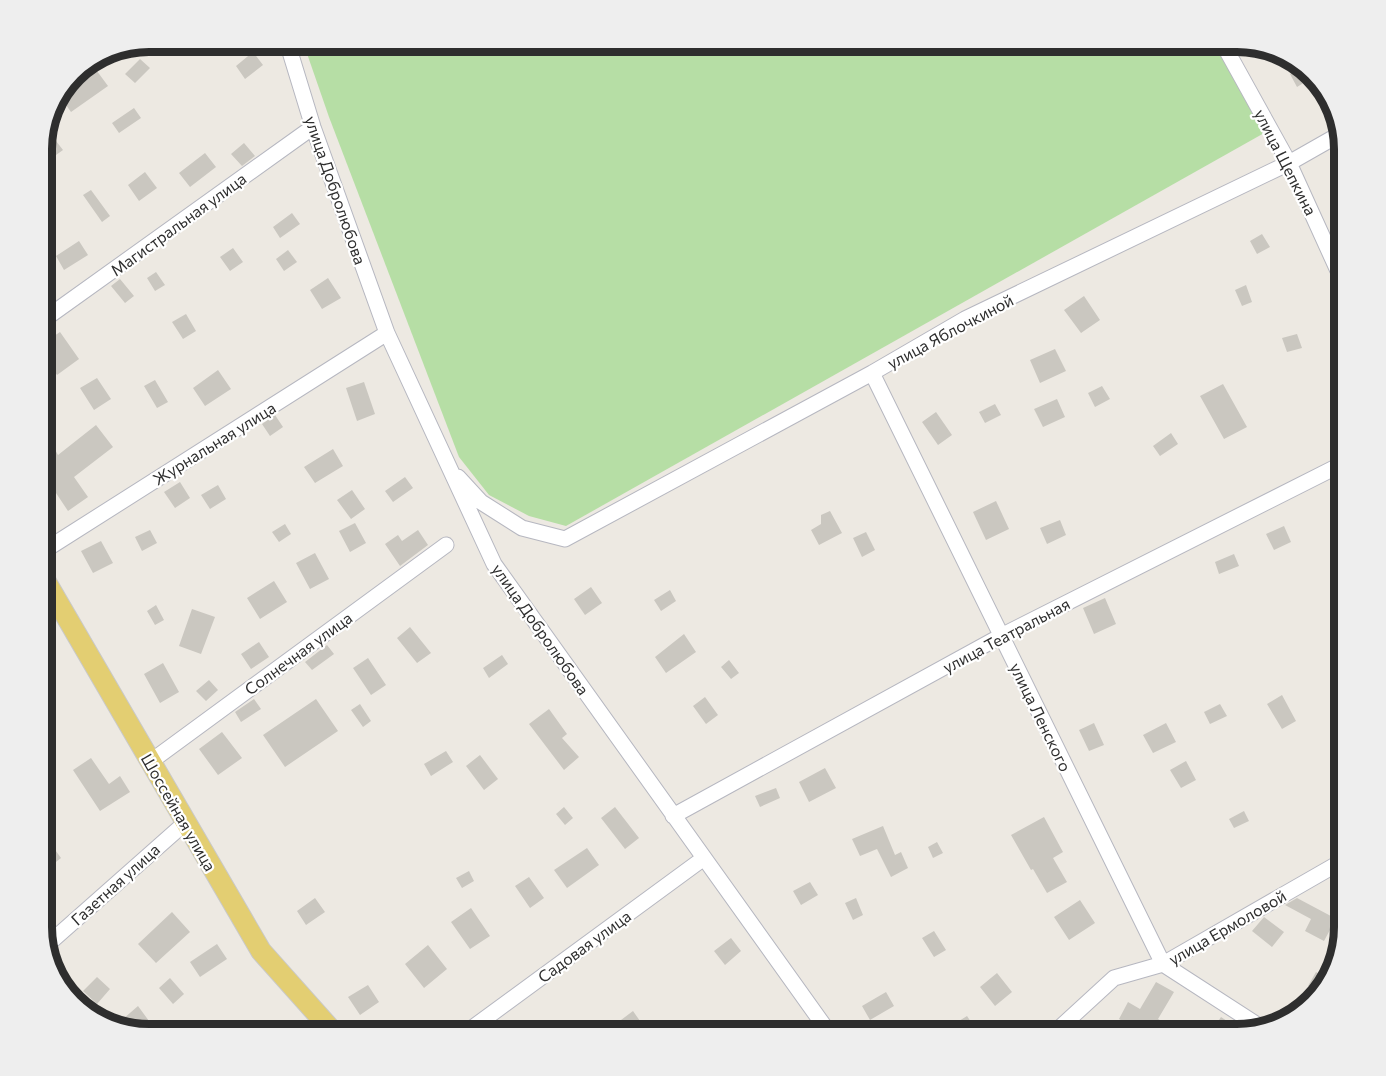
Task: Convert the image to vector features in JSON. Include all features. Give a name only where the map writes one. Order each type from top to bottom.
[{"type":"main road","name":"Шоссейная улица","points":[[53,594],[261,951],[327,1024]]},
{"type":"street","name":"улица Добролюбова","points":[[290,52],[313,127],[387,333],[494,564],[823,1024]]},
{"type":"street","name":"улица Щепкина","points":[[1228,52],[1289,163],[1334,262]]},
{"type":"street","name":"Магистральная улица","points":[[53,313],[313,127]]},
{"type":"street","name":"улица Яблочкиной","points":[[446,463],[481,502],[522,528],[565,539],[872,373],[965,320],[1289,163],[1333,138]]},
{"type":"street","name":"Журнальная улица","points":[[53,545],[387,333]]},
{"type":"street","name":"улица Ленского","points":[[872,373],[1162,964]]},
{"type":"street","name":"улица Театральная","points":[[674,816],[1001,636],[1334,468]]},
{"type":"street","name":"Солнечная улица","points":[[150,762],[446,545]]},
{"type":"street","name":"Газетная улица","points":[[54,939],[185,823]]},
{"type":"street","name":"Садовая улица","points":[[478,1024],[704,858]]},
{"type":"street","name":"улица Ермоловой","points":[[1064,1024],[1114,978],[1162,964],[1334,866]]},
{"type":"street","points":[[1162,964],[1253,1022]]},
{"type":"green space","points":[[306,52],[1219,52],[1266,132],[566,526],[529,516],[489,495],[459,457],[329,117]]},
{"type":"building","points":[[253,52],[263,65],[245,79],[236,66]]},
{"type":"building","points":[[140,59],[150,68],[135,83],[125,74]]},
{"type":"building","points":[[96,69],[108,86],[71,112],[65,103],[69,96],[81,81]]},
{"type":"building","points":[[1294,72],[1306,82],[1297,87],[1290,74]]},
{"type":"building","points":[[134,108],[141,118],[119,133],[112,123]]},
{"type":"building","points":[[54,138],[63,150],[53,157]]},
{"type":"building","points":[[244,143],[255,156],[242,166],[231,154]]},
{"type":"building","points":[[205,153],[216,167],[190,187],[179,173]]},
{"type":"building","points":[[145,172],[157,188],[139,201],[128,185]]},
{"type":"building","points":[[91,190],[110,216],[102,222],[83,195]]},
{"type":"building","points":[[292,213],[300,224],[280,238],[273,227]]},
{"type":"building","points":[[1262,234],[1270,247],[1257,254],[1250,241]]},
{"type":"building","points":[[79,241],[88,255],[64,270],[56,256]]},
{"type":"building","points":[[233,248],[243,262],[230,271],[220,257]]},
{"type":"building","points":[[288,250],[297,262],[284,271],[276,259]]},
{"type":"building","points":[[156,272],[165,285],[155,291],[147,278]]},
{"type":"building","points":[[328,278],[341,298],[322,309],[310,290]]},
{"type":"building","points":[[120,279],[134,296],[125,303],[111,286]]},
{"type":"building","points":[[1246,285],[1252,302],[1242,306],[1235,290]]},
{"type":"building","points":[[1084,296],[1100,320],[1081,333],[1064,310]]},
{"type":"building","points":[[186,314],[196,331],[183,339],[172,322]]},
{"type":"building","points":[[60,332],[79,359],[57,375],[53,369],[53,337]]},
{"type":"building","points":[[1297,334],[1302,348],[1287,352],[1282,338]]},
{"type":"building","points":[[1055,349],[1066,371],[1040,383],[1030,360]]},
{"type":"building","points":[[218,370],[231,389],[205,406],[193,388]]},
{"type":"building","points":[[97,378],[111,399],[94,410],[80,388]]},
{"type":"building","points":[[155,380],[168,402],[157,408],[144,386]]},
{"type":"building","points":[[364,382],[375,414],[357,421],[346,388]]},
{"type":"building","points":[[1223,384],[1247,427],[1224,439],[1200,396]]},
{"type":"building","points":[[1102,386],[1110,399],[1095,407],[1088,393]]},
{"type":"building","points":[[1057,399],[1065,417],[1043,427],[1034,409]]},
{"type":"building","points":[[995,404],[1001,415],[985,423],[979,412]]},
{"type":"building","points":[[936,412],[952,435],[938,445],[922,422]]},
{"type":"building","points":[[275,415],[283,427],[270,436],[262,424]]},
{"type":"building","points":[[96,425],[113,447],[74,477],[88,497],[68,511],[53,488],[53,446],[58,455]]},
{"type":"building","points":[[1171,433],[1178,444],[1160,456],[1153,446]]},
{"type":"building","points":[[333,449],[343,466],[315,483],[304,467]]},
{"type":"building","points":[[405,477],[413,488],[393,502],[385,491]]},
{"type":"building","points":[[180,482],[190,498],[175,508],[164,492]]},
{"type":"building","points":[[218,485],[226,499],[210,509],[201,495]]},
{"type":"building","points":[[352,490],[365,509],[351,519],[337,500]]},
{"type":"building","points":[[996,501],[1009,529],[986,540],[973,512]]},
{"type":"building","points":[[830,511],[842,533],[819,545],[811,530],[821,524],[821,515]]},
{"type":"building","points":[[1060,520],[1066,535],[1047,544],[1040,528]]},
{"type":"building","points":[[355,523],[366,543],[350,552],[339,531]]},
{"type":"building","points":[[285,524],[291,534],[279,542],[272,532]]},
{"type":"building","points":[[1284,526],[1291,542],[1274,550],[1266,534]]},
{"type":"building","points":[[150,530],[157,543],[142,551],[135,537]]},
{"type":"building","points":[[418,530],[428,545],[400,566],[385,544],[398,535],[402,541]]},
{"type":"building","points":[[866,532],[875,550],[862,557],[853,538]]},
{"type":"building","points":[[101,541],[113,563],[93,573],[81,551]]},
{"type":"building","points":[[315,553],[329,579],[310,589],[296,563]]},
{"type":"building","points":[[1234,554],[1239,566],[1219,574],[1215,562]]},
{"type":"building","points":[[274,581],[287,602],[260,619],[247,598]]},
{"type":"building","points":[[591,587],[602,603],[585,615],[574,599]]},
{"type":"building","points":[[670,590],[676,601],[661,611],[654,600]]},
{"type":"building","points":[[1105,598],[1116,624],[1094,634],[1083,608]]},
{"type":"building","points":[[156,605],[164,620],[155,625],[147,611]]},
{"type":"building","points":[[192,609],[215,617],[201,654],[179,646]]},
{"type":"building","points":[[410,627],[431,653],[417,663],[397,638]]},
{"type":"building","points":[[684,634],[696,652],[666,673],[655,657]]},
{"type":"building","points":[[259,642],[269,657],[251,669],[241,654]]},
{"type":"building","points":[[327,645],[334,654],[312,670],[305,662]]},
{"type":"building","points":[[502,655],[508,664],[489,678],[483,668]]},
{"type":"building","points":[[368,658],[386,685],[371,695],[353,668]]},
{"type":"building","points":[[729,660],[739,673],[731,679],[721,667]]},
{"type":"building","points":[[163,663],[179,692],[160,703],[144,674]]},
{"type":"building","points":[[209,680],[218,690],[206,701],[196,691]]},
{"type":"building","points":[[1282,695],[1296,721],[1282,729],[1267,704]]},
{"type":"building","points":[[705,697],[718,715],[706,724],[693,706]]},
{"type":"building","points":[[254,699],[261,709],[241,722],[235,712]]},
{"type":"building","points":[[316,699],[338,731],[285,767],[263,735]]},
{"type":"building","points":[[360,704],[371,721],[363,727],[351,710]]},
{"type":"building","points":[[1220,704],[1227,716],[1210,724],[1204,712]]},
{"type":"building","points":[[549,709],[567,734],[562,738],[579,757],[564,770],[529,724]]},
{"type":"building","points":[[1094,723],[1104,745],[1089,751],[1079,730]]},
{"type":"building","points":[[1166,723],[1176,742],[1153,753],[1143,735]]},
{"type":"building","points":[[222,732],[242,758],[218,775],[199,749]]},
{"type":"building","points":[[446,751],[453,762],[431,776],[424,764]]},
{"type":"building","points":[[480,755],[498,779],[484,790],[466,766]]},
{"type":"building","points":[[91,758],[109,784],[120,776],[130,792],[100,811],[73,770]]},
{"type":"building","points":[[1186,761],[1196,780],[1181,788],[1170,770]]},
{"type":"building","points":[[825,768],[836,788],[809,802],[799,782]]},
{"type":"building","points":[[776,788],[780,798],[760,807],[755,796]]},
{"type":"building","points":[[564,807],[573,818],[565,825],[556,814]]},
{"type":"building","points":[[615,807],[639,838],[625,849],[601,818]]},
{"type":"building","points":[[1244,811],[1249,821],[1234,828],[1229,819]]},
{"type":"building","points":[[1044,817],[1063,852],[1053,858],[1067,882],[1047,893],[1011,835]]},
{"type":"building","points":[[883,826],[895,855],[901,852],[908,868],[891,877],[877,849],[860,856],[852,839]]},
{"type":"building","points":[[937,842],[943,853],[933,858],[928,847]]},
{"type":"building","points":[[53,847],[61,858],[53,864]]},
{"type":"building","points":[[587,848],[599,865],[567,888],[554,870]]},
{"type":"building","points":[[469,871],[474,881],[462,888],[456,878]]},
{"type":"building","points":[[529,877],[544,898],[530,908],[515,886]]},
{"type":"building","points":[[810,882],[818,895],[801,905],[793,891]]},
{"type":"building","points":[[315,898],[325,912],[306,925],[297,911]]},
{"type":"building","points":[[856,898],[863,915],[853,920],[845,903]]},
{"type":"building","points":[[1297,898],[1334,918],[1334,929],[1331,928],[1324,941],[1305,931],[1311,919],[1285,905]]},
{"type":"building","points":[[1080,900],[1095,923],[1069,940],[1054,917]]},
{"type":"building","points":[[471,908],[490,936],[470,949],[451,922]]},
{"type":"building","points":[[172,912],[190,932],[156,963],[138,944]]},
{"type":"building","points":[[1264,917],[1284,932],[1272,947],[1252,931]]},
{"type":"building","points":[[934,931],[946,950],[934,957],[922,938]]},
{"type":"building","points":[[731,938],[741,951],[725,965],[714,951]]},
{"type":"building","points":[[217,944],[227,959],[200,977],[190,962]]},
{"type":"building","points":[[428,945],[447,969],[424,988],[405,964]]},
{"type":"building","points":[[1316,972],[1320,974],[1311,988],[1308,986]]},
{"type":"building","points":[[997,973],[1012,992],[995,1006],[980,987]]},
{"type":"building","points":[[97,977],[110,989],[97,1004],[83,991]]},
{"type":"building","points":[[170,978],[184,994],[173,1004],[159,988]]},
{"type":"building","points":[[1156,982],[1174,992],[1158,1019],[1166,1024],[1127,1024],[1119,1019],[1128,1002],[1140,1009]]},
{"type":"building","points":[[368,985],[379,1002],[360,1015],[348,997]]},
{"type":"building","points":[[886,992],[894,1006],[870,1020],[862,1006]]},
{"type":"building","points":[[138,1006],[149,1021],[146,1024],[123,1019]]},
{"type":"building","points":[[633,1011],[640,1021],[636,1024],[617,1023]]},
{"type":"building","points":[[967,1016],[972,1024],[954,1024]]},
{"type":"building","points":[[1221,1017],[1230,1023],[1229,1024],[1216,1024]]}]
